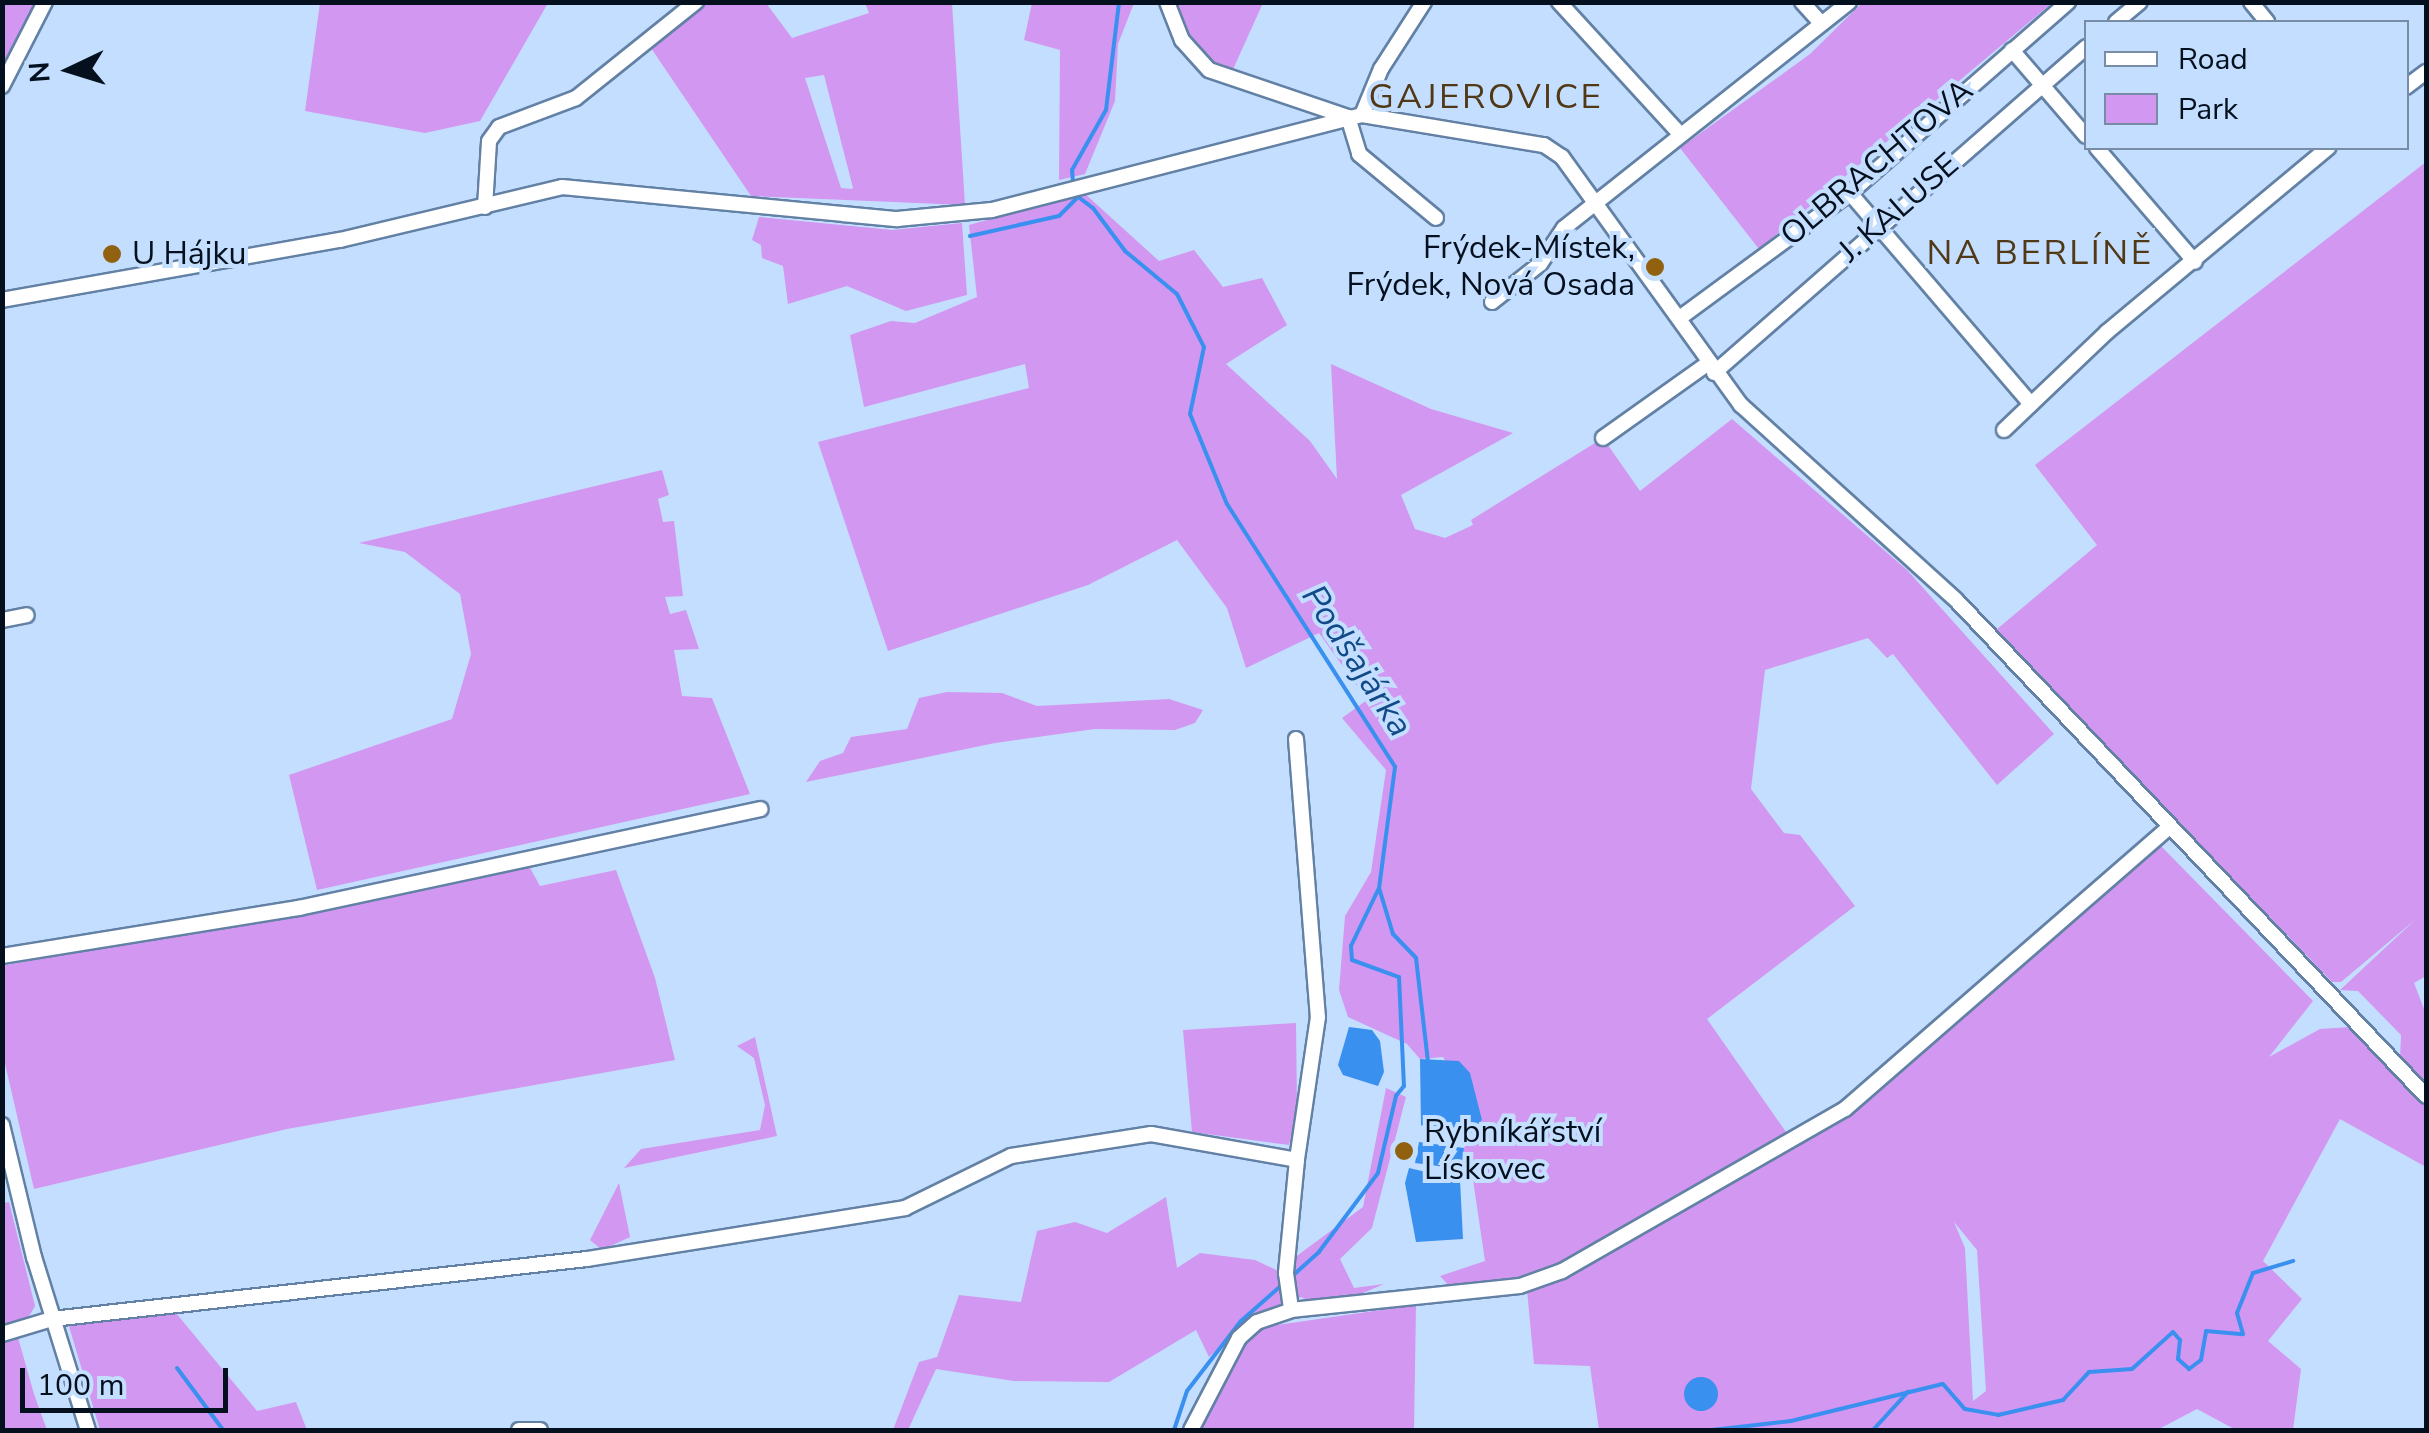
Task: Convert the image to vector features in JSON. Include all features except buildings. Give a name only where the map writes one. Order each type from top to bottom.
[{"type":"street","points":[[2,86],[45,2]]},
{"type":"street","points":[[485,208],[489,141],[499,126],[576,98],[696,2]]},
{"type":"street","points":[[1167,2],[1182,40],[1210,70],[1355,116],[1544,145],[1562,157],[1681,318],[1710,368],[1741,405],[1956,600],[2426,1096]]},
{"type":"street","points":[[1424,2],[1355,116],[1358,154],[1436,218]]},
{"type":"street","points":[[1559,2],[1680,135]]},
{"type":"street","points":[[1802,2],[1821,23]]},
{"type":"street","points":[[1492,302],[1555,248],[1564,228],[1596,207],[1680,135],[1849,2]]},
{"type":"street","name":"OLBRACHTOVA","points":[[1681,318],[1850,193],[2068,2]]},
{"type":"street","points":[[2118,20],[2140,2]]},
{"type":"street","name":"J. KALUSE","points":[[1604,438],[1710,368],[2084,49]]},
{"type":"street","points":[[2012,50],[2084,134]]},
{"type":"street","points":[[2,300],[583,186],[896,219],[981,212],[1355,116]]},
{"type":"street","points":[[2099,150],[2195,262]]},
{"type":"street","points":[[2004,430],[2326,150]]},
{"type":"street","points":[[1850,193],[2031,404]]},
{"type":"street","points":[[2,620],[27,616]]},
{"type":"street","points":[[1290,1310],[1286,1280],[1297,1160],[1318,1017],[1296,739]]},
{"type":"street","points":[[2,956],[299,908],[761,809]]},
{"type":"street","points":[[1191,1430],[1239,1338],[1257,1322],[1290,1310],[1520,1286],[1562,1271],[1844,1109],[2170,827]]},
{"type":"street","points":[[2,1125],[52,1319],[88,1430]]},
{"type":"street","points":[[2,1334],[52,1319],[586,1259],[905,1208],[1011,1156],[1151,1134],[1297,1160]]},
{"type":"street","points":[[519,1430],[540,1430]]},
{"type":"green space","points":[[320,2],[548,3],[480,121],[425,133],[305,111]]},
{"type":"green space","points":[[3,3],[39,3],[3,74]]},
{"type":"green space","points":[[704,3],[766,3],[792,38],[869,13],[865,3],[952,3],[965,205],[751,196],[651,48]],"holes":[[[824,75],[853,188],[841,188],[805,78]]]},
{"type":"green space","points":[[1032,3],[1134,3],[1118,44],[1115,101],[1085,174],[1059,180],[1060,50],[1024,40]]},
{"type":"green space","points":[[1172,3],[1263,3],[1229,78],[1188,45]]},
{"type":"green space","points":[[1862,3],[2052,3],[1759,249],[1680,148],[1810,54]]},
{"type":"green space","points":[[2426,162],[2426,976],[2414,983],[2426,1014],[2426,1085],[2400,1058],[2401,1035],[2358,991],[2340,990],[2416,919],[2341,982],[2332,982],[1996,630],[2097,545],[2035,465]]},
{"type":"green space","points":[[1084,193],[1159,261],[1194,250],[1223,287],[1262,278],[1287,325],[1226,364],[1310,441],[1337,479],[1331,364],[1431,409],[1513,433],[1401,495],[1415,529],[1445,538],[1473,525],[1471,520],[1603,438],[1640,491],[1732,419],[1907,570],[2054,734],[1997,785],[1893,654],[1887,658],[1868,638],[1765,670],[1751,789],[1784,833],[1800,835],[1855,906],[1707,1019],[1786,1132],[1543,1274],[1453,1290],[1440,1276],[1485,1261],[1473,1180],[1461,1169],[1464,1148],[1482,1120],[1443,1057],[1420,1059],[1407,1044],[1348,1017],[1339,990],[1345,916],[1371,872],[1386,770],[1342,718],[1367,700],[1319,633],[1246,668],[1227,608],[1177,540],[1088,585],[888,651],[818,442],[1029,388],[1025,364],[864,407],[850,335],[891,321],[915,323],[977,297],[969,225]]},
{"type":"green space","points":[[759,217],[892,230],[962,223],[967,295],[906,311],[847,286],[788,304],[783,266],[762,258],[761,245],[752,240]]},
{"type":"green space","points":[[662,470],[669,495],[658,499],[663,522],[674,521],[683,596],[665,597],[670,614],[686,610],[699,649],[674,650],[682,696],[712,698],[750,794],[317,890],[289,775],[452,719],[471,654],[460,594],[405,552],[359,543]]},
{"type":"green space","points":[[947,692],[1002,693],[1037,706],[1169,699],[1203,710],[1195,723],[1175,730],[1095,729],[995,743],[806,782],[820,761],[843,753],[851,737],[907,729],[919,698]]},
{"type":"green space","points":[[2158,843],[2313,1001],[2269,1057],[2320,1029],[2350,1027],[2426,1107],[2426,1167],[2340,1119],[2263,1261],[2302,1299],[2268,1341],[2301,1369],[2293,1430],[2236,1430],[2197,1409],[2157,1430],[1599,1430],[1590,1366],[1534,1364],[1527,1290],[1851,1113]],"holes":[[[1954,1222],[1977,1250],[1986,1391],[1973,1401],[1965,1248]]]},
{"type":"green space","points":[[529,866],[540,886],[616,870],[655,978],[675,1060],[287,1129],[34,1189],[3,1055],[2,966]]},
{"type":"green space","points":[[1296,1023],[1297,1109],[1289,1145],[1192,1132],[1183,1030]]},
{"type":"green space","points":[[755,1037],[777,1136],[624,1168],[641,1149],[760,1130],[765,1105],[754,1058],[737,1046]]},
{"type":"green space","points":[[1386,1088],[1406,1097],[1372,1228],[1340,1259],[1354,1288],[1384,1284],[1363,1293],[1361,1302],[1321,1306],[1301,1297],[1241,1328],[1209,1357],[1196,1330],[1109,1382],[1014,1381],[936,1369],[908,1430],[893,1430],[919,1362],[937,1357],[959,1295],[1021,1302],[1037,1231],[1075,1222],[1107,1233],[1166,1197],[1177,1268],[1200,1253],[1255,1260],[1287,1275],[1294,1258],[1363,1207]]},
{"type":"green space","points":[[619,1183],[630,1237],[602,1250],[590,1240]]},
{"type":"green space","points":[[9,1202],[35,1306],[28,1318],[3,1326],[3,1203]]},
{"type":"green space","points":[[1416,1305],[1414,1430],[1197,1430],[1241,1343],[1257,1328]]},
{"type":"green space","points":[[176,1313],[257,1411],[296,1402],[307,1430],[100,1430],[68,1323]]},
{"type":"green space","points":[[17,1334],[47,1430],[3,1430],[2,1339]]},
{"type":"water","points":[[1349,1027],[1372,1030],[1380,1041],[1384,1072],[1378,1086],[1343,1075],[1338,1065]]},
{"type":"water","points":[[1420,1059],[1459,1061],[1470,1073],[1482,1120],[1471,1133],[1437,1132],[1421,1125]]},
{"type":"water","points":[[1419,1142],[1464,1148],[1461,1169],[1415,1163]]},
{"type":"water","points":[[1409,1168],[1460,1180],[1463,1239],[1416,1242],[1405,1183]]},
{"type":"water","points":[[1701,1377],[1713,1382],[1718,1394],[1713,1406],[1701,1411],[1689,1406],[1684,1394],[1689,1382]]},
{"type":"waterway","name":"Podšajárka","points":[[1073,183],[1072,170],[1106,110],[1119,2]]},
{"type":"waterway","name":"Podšajárka","points":[[1073,193],[1093,208],[1125,251],[1177,294],[1204,347],[1190,414],[1227,504],[1395,767],[1379,888],[1351,946],[1352,960],[1399,977],[1404,1086],[1396,1096],[1378,1173],[1319,1252],[1291,1277]]},
{"type":"waterway","points":[[970,236],[1059,216],[1076,199]]},
{"type":"waterway","points":[[1379,888],[1393,934],[1416,958],[1428,1061]]},
{"type":"waterway","points":[[1712,1430],[1791,1421],[1943,1384],[1965,1409],[1998,1415],[2063,1400],[2089,1372],[2132,1369],[2173,1332],[2180,1340],[2178,1359],[2189,1369],[2201,1360],[2206,1331],[2243,1334],[2237,1313],[2253,1273],[2293,1261]]},
{"type":"waterway","name":"Podšajárka","points":[[1174,1430],[1187,1391],[1241,1321],[1284,1283]]},
{"type":"waterway","points":[[177,1368],[223,1430]]},
{"type":"waterway","points":[[1873,1430],[1908,1392]]},
{"type":"place","name":"U Hájku","points":[[112,254]]},
{"type":"place","name":"Frýdek-Místek, Frýdek, Nová Osada","points":[[1655,267]]},
{"type":"place","name":"Rybníkářství Lískovec","points":[[1404,1151]]},
{"type":"district","name":"GAJEROVICE","points":[[1486,97]]},
{"type":"district","name":"NA BERLÍNĚ","points":[[2040,253]]}]
